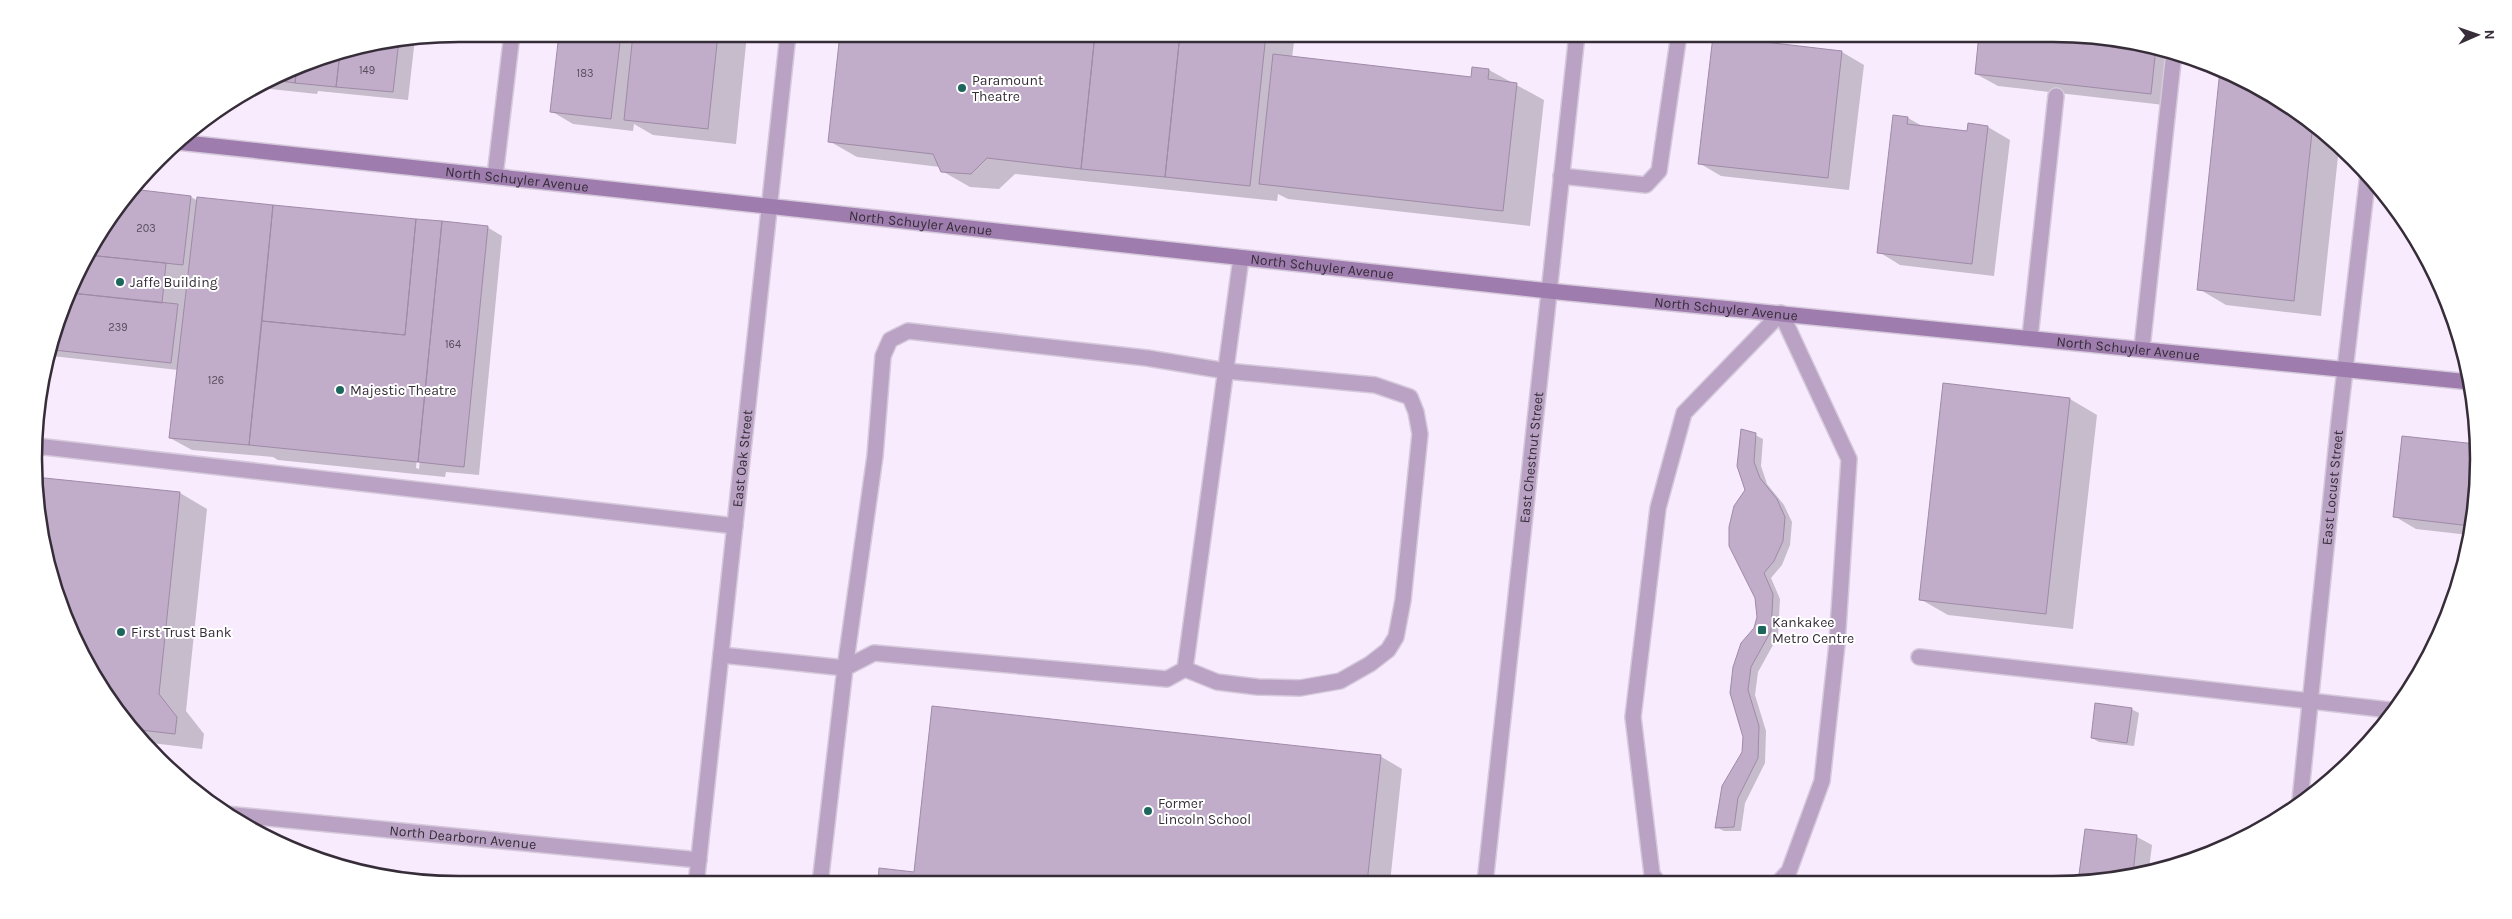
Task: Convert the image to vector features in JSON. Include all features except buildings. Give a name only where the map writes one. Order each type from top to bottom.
[{"type":"street","points":[[495,176],[511,42]]},
{"type":"street","name":"East Oak Street","points":[[697,876],[787,42]]},
{"type":"street","name":"East Chestnut Street","points":[[1486,876],[1576,42]]},
{"type":"street","points":[[1561,176],[1646,185],[1659,171],[1678,42]]},
{"type":"street","points":[[2142,348],[2173,61]]},
{"type":"street","points":[[2030,337],[2056,96]]},
{"type":"street","name":"North Schuyler Avenue","points":[[188,143],[1549,291],[2142,348],[2462,381]]},
{"type":"street","name":"East Locust Street","points":[[2301,794],[2344,368],[2367,186]]},
{"type":"street","points":[[1185,669],[1241,258]]},
{"type":"street","points":[[1653,876],[1633,717],[1658,508],[1684,413],[1780,313],[1849,459],[1837,644],[1822,781],[1789,871],[1784,876]]},
{"type":"street","points":[[821,876],[845,668],[875,456],[883,356],[890,340],[908,331],[1147,358],[1226,371],[1375,385],[1410,397],[1416,412],[1420,434],[1403,600],[1396,636],[1388,650],[1370,664],[1340,680],[1300,688],[1258,687],[1217,682],[1185,669]]},
{"type":"street","points":[[42,447],[735,526]]},
{"type":"street","points":[[721,655],[845,668],[874,653],[1167,679],[1185,669]]},
{"type":"street","points":[[1919,657],[2386,710]]},
{"type":"street","name":"North Dearborn Avenue","points":[[243,816],[699,860]]},
{"type":"place","name":"Paramount Theatre","points":[[962,88]]},
{"type":"place","name":"Jaffe Building","points":[[120,282]]},
{"type":"place","name":"Majestic Theatre","points":[[340,390]]},
{"type":"place","name":"Kankakee Metro Centre","points":[[1762,630]]},
{"type":"place","name":"First Trust Bank","points":[[121,632]]},
{"type":"place","name":"Former Lincoln School","points":[[1148,811]]}]
